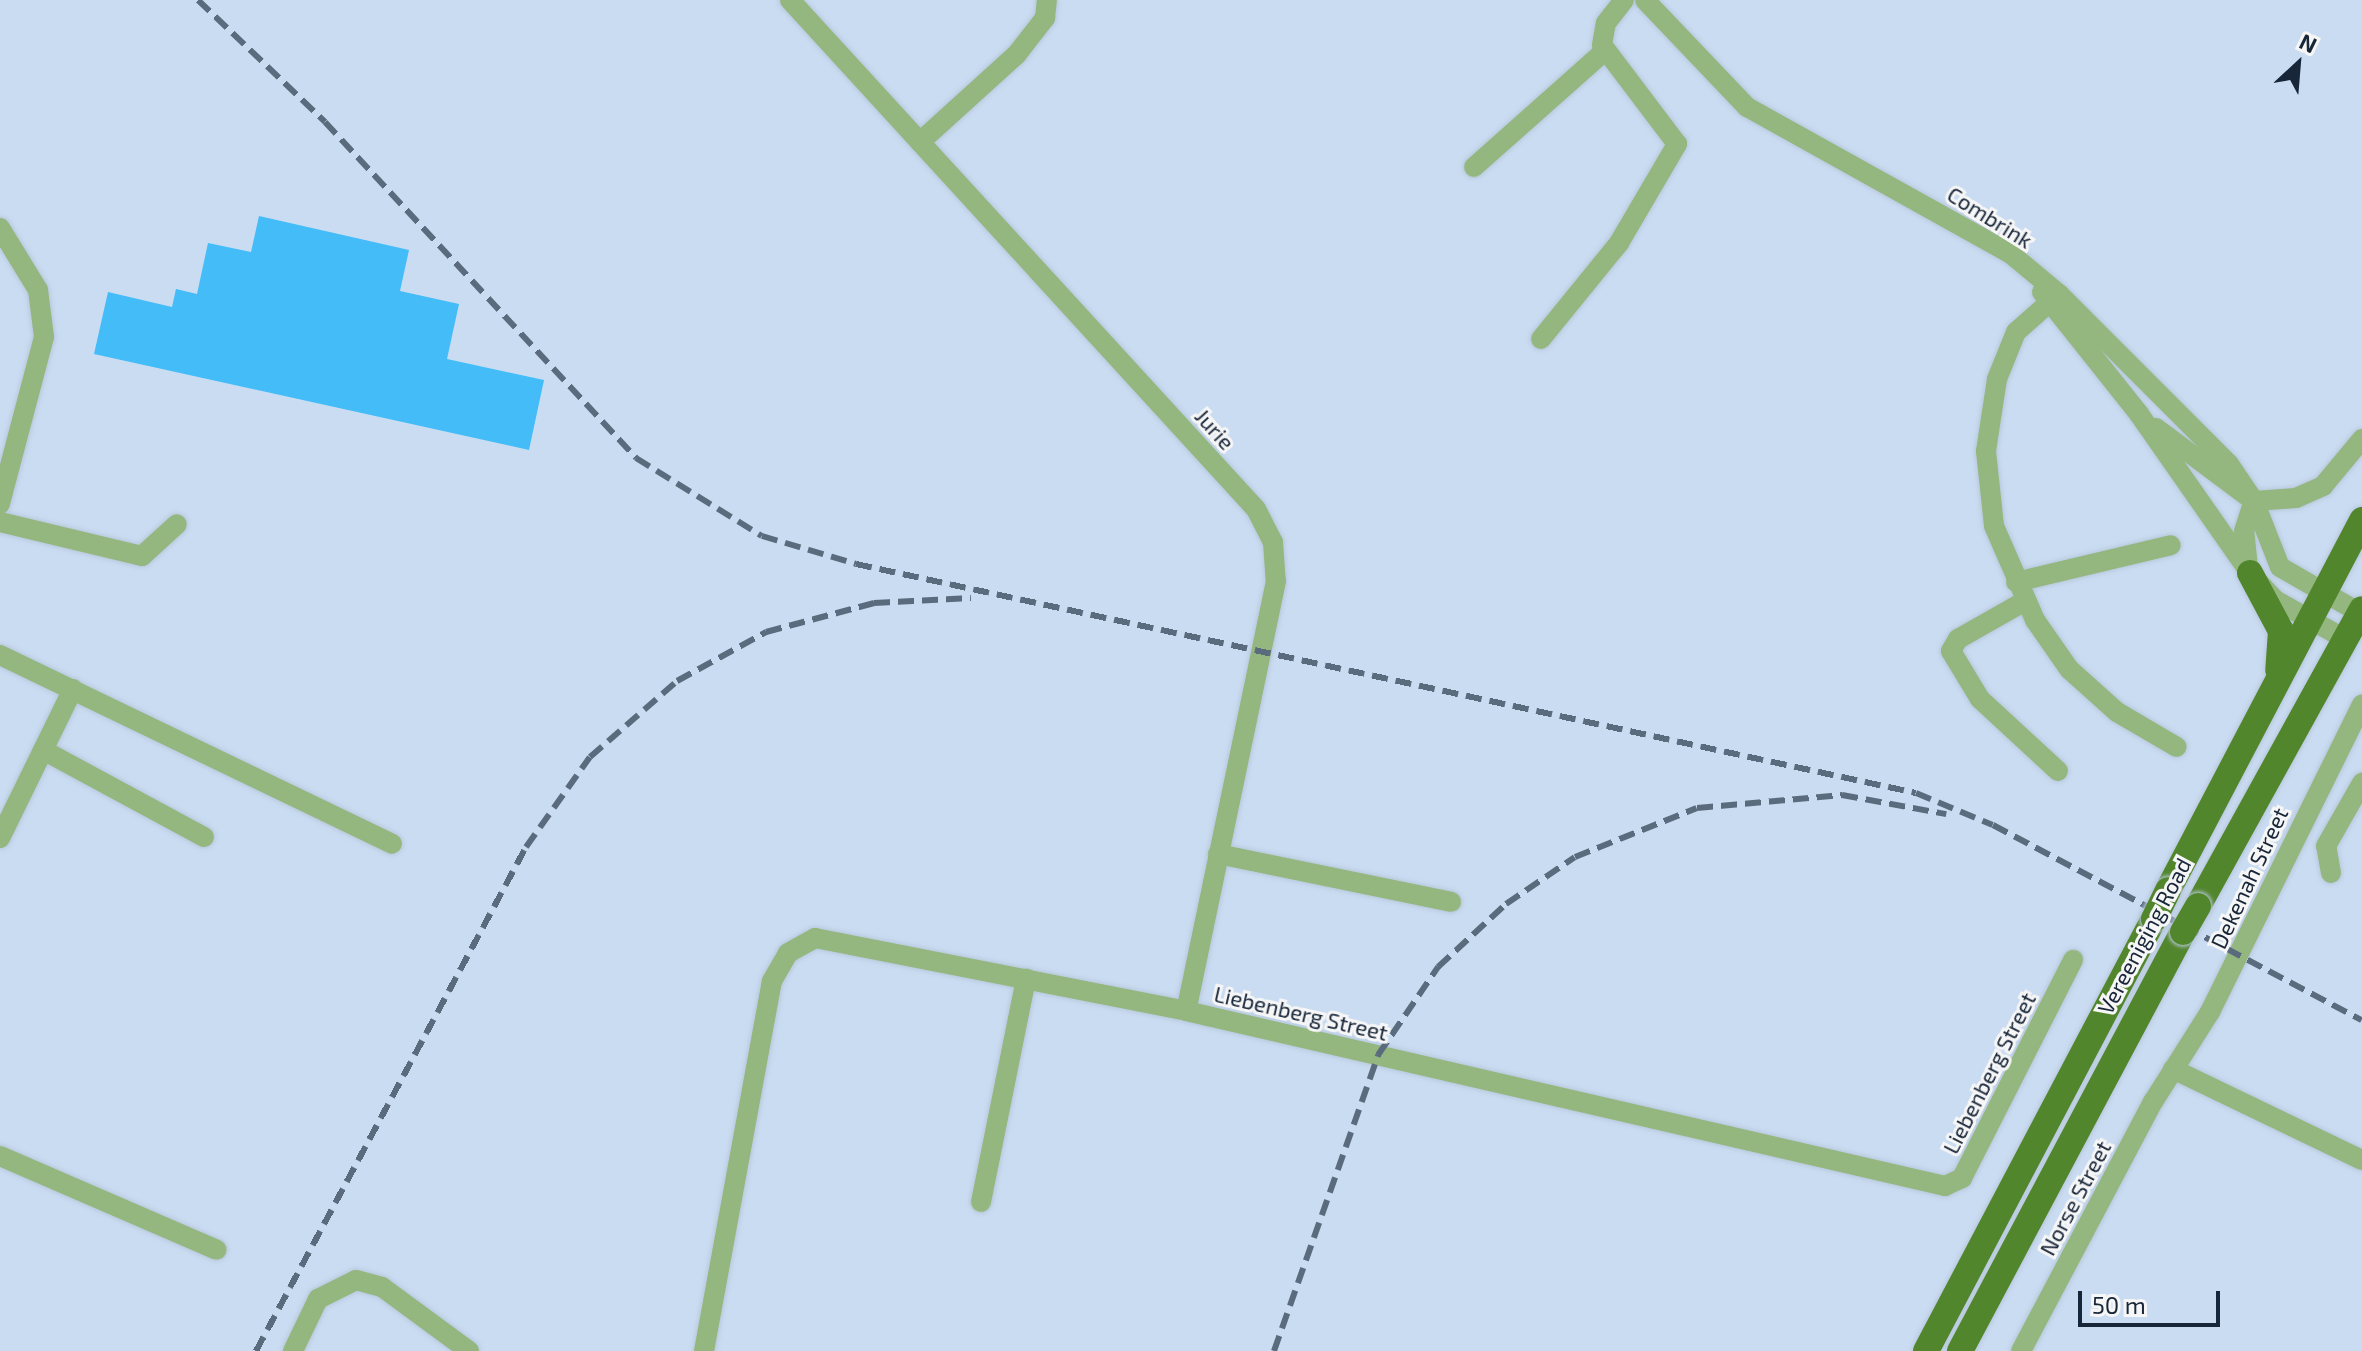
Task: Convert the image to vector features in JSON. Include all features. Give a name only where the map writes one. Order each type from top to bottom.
[{"type":"main road","name":"Vereeniging Road","points":[[1926,1351],[2362,520]]},
{"type":"main road","points":[[2250,573],[2281,631],[2275,685]]},
{"type":"main road","name":"Vereeniging Road","points":[[1960,1351],[2183,932],[2361,611]]},
{"type":"street","name":"Jurie","points":[[790,0],[1265,523],[1276,581],[1186,1011]]},
{"type":"street","points":[[920,142],[1017,54],[1045,18],[1047,0]]},
{"type":"street","points":[[1541,339],[1619,243],[1677,144],[1606,50],[1601,34],[1624,0]]},
{"type":"street","name":"Combrink","points":[[1645,0],[1747,107],[2011,254],[2034,274],[2053,298]]},
{"type":"street","points":[[1474,167],[1606,50]]},
{"type":"street","points":[[0,228],[38,290],[39,360],[0,504]]},
{"type":"street","points":[[2053,298],[2250,573],[2275,600],[2347,640]]},
{"type":"street","points":[[2053,298],[2194,427],[2254,501],[2272,557],[2323,594],[2361,611]]},
{"type":"street","points":[[2053,298],[2006,353],[1986,451],[1994,526],[2021,592],[2069,669],[2117,712],[2177,747]]},
{"type":"street","points":[[2139,414],[2254,501],[2296,498],[2323,486],[2362,439]]},
{"type":"street","points":[[2178,445],[2194,427]]},
{"type":"street","points":[[2250,573],[2244,531],[2254,501]]},
{"type":"street","points":[[0,522],[142,556],[177,524]]},
{"type":"street","points":[[2058,771],[1980,699],[1951,651],[1958,639],[2021,592],[2171,545]]},
{"type":"street","points":[[0,655],[392,844]]},
{"type":"street","points":[[0,838],[73,689]]},
{"type":"street","name":"Dekenah Street","points":[[2173,1069],[2210,1012],[2362,704]]},
{"type":"street","points":[[43,750],[204,837]]},
{"type":"street","points":[[2331,873],[2326,846],[2362,783]]},
{"type":"street","points":[[1218,854],[1451,902]]},
{"type":"street","name":"Liebenberg Street","points":[[704,1351],[772,981],[788,953],[834,937],[1186,1011],[1945,1186],[1962,1178],[2073,960]]},
{"type":"street","points":[[981,1202],[1026,978]]},
{"type":"street","points":[[2173,1069],[2362,1160]]},
{"type":"street","name":"Norse Street","points":[[2021,1351],[2173,1069]]},
{"type":"street","points":[[0,1156],[217,1250]]},
{"type":"street","points":[[293,1351],[318,1299],[356,1280],[382,1287],[469,1351]]},
{"type":"shaded area","points":[[0,0],[2362,0],[2362,1351],[0,1351]]},
{"type":"building","points":[[259,216],[409,250],[400,291],[459,304],[447,359],[544,380],[529,450],[94,354],[108,292],[172,307],[176,289],[197,294],[208,243],[251,252]]},
{"type":"railway","points":[[198,0],[325,122],[636,458],[762,536],[856,564],[1916,793],[1993,825],[2362,1020]]},
{"type":"railway","points":[[256,1351],[526,847],[590,757],[677,681],[766,632],[874,603],[971,598]]},
{"type":"railway","points":[[1274,1351],[1378,1055],[1438,967],[1506,904],[1575,857],[1697,808],[1842,795],[1946,814]]}]
